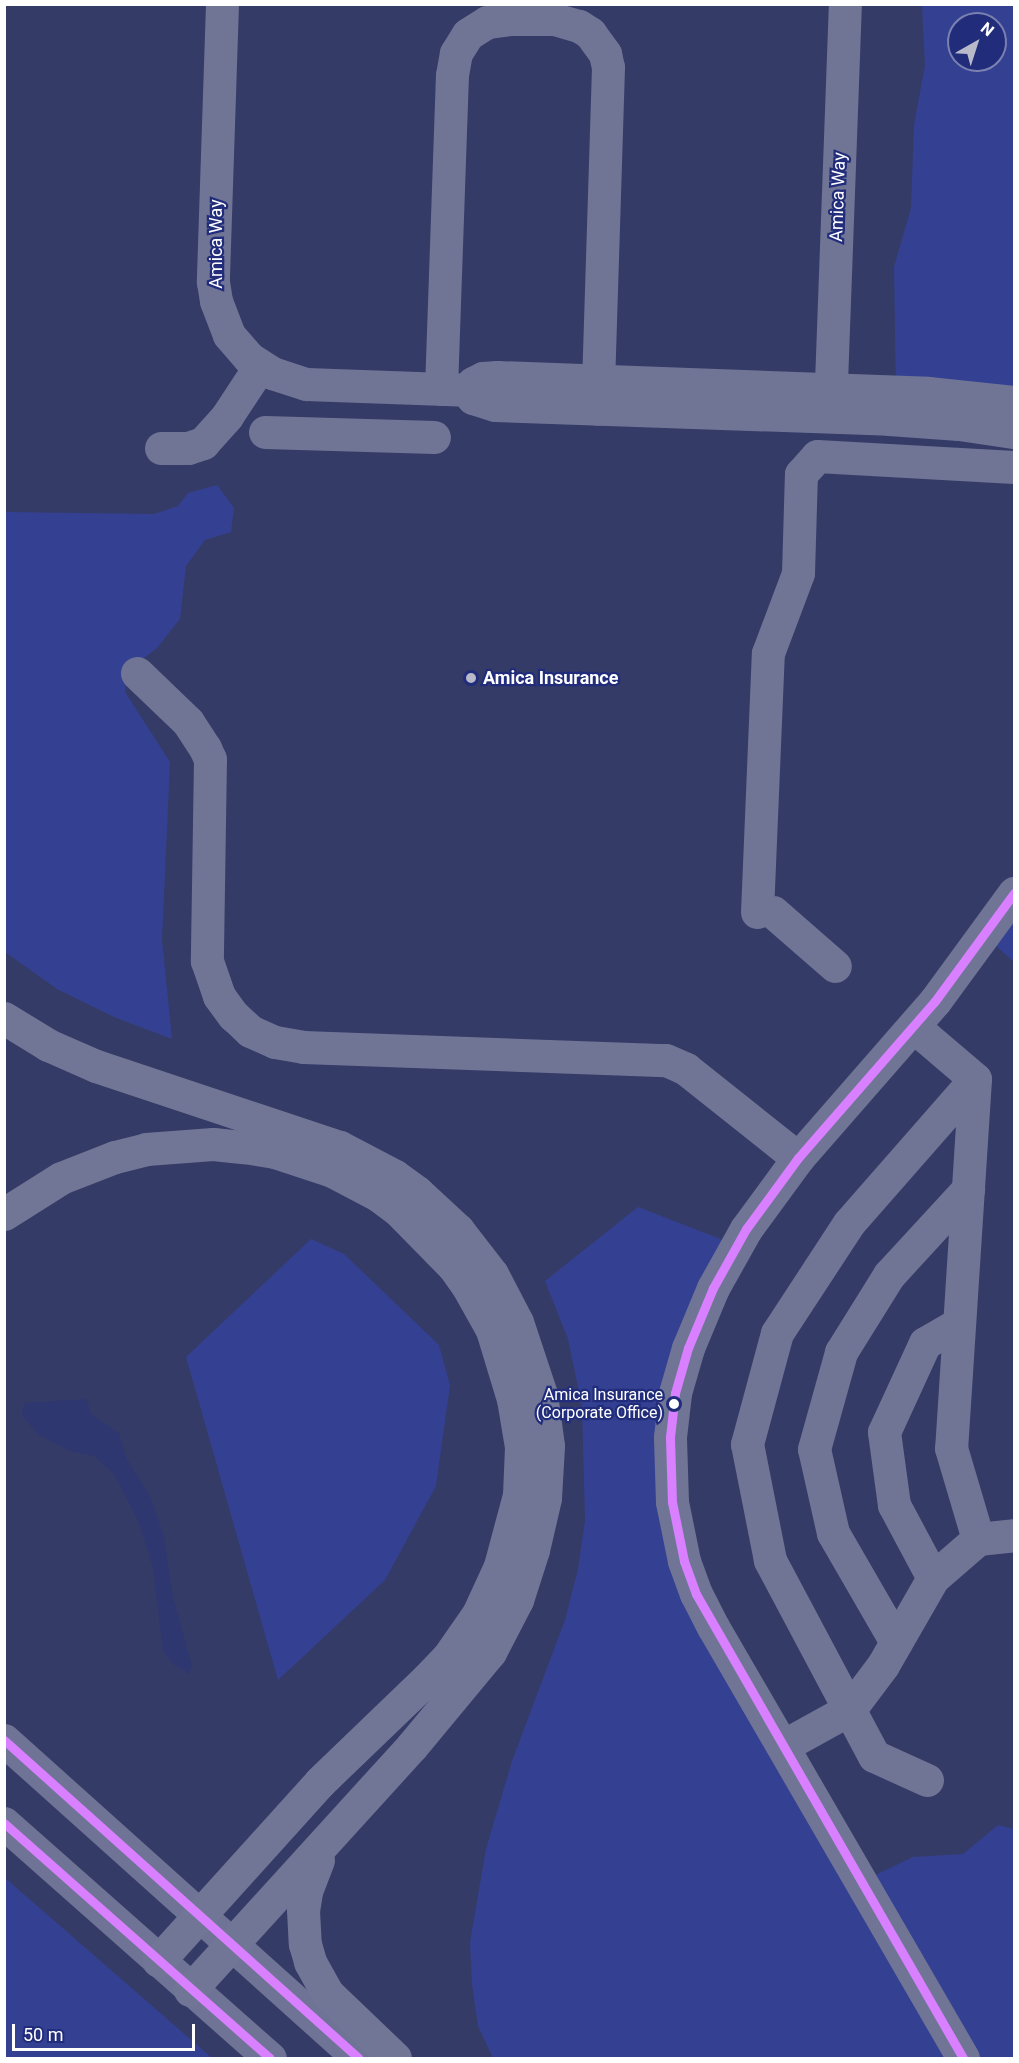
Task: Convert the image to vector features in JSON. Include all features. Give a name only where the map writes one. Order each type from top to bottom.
[{"type":"highway","points":[[4,1018],[48,1045],[96,1066],[340,1147],[387,1170],[417,1192],[458,1230],[492,1274],[517,1322],[540,1394],[548,1446],[543,1507],[520,1592],[506,1626],[474,1675],[335,1833],[190,1989]]},
{"type":"highway","points":[[4,1214],[61,1178],[115,1157],[146,1149],[213,1144],[275,1152],[332,1171],[378,1195],[437,1247],[468,1287],[480,1308],[508,1376],[521,1447],[519,1495],[500,1566],[478,1614],[448,1657],[321,1782],[158,1961]]},
{"type":"highway","points":[[335,1833],[315,1865],[306,1892],[303,1927],[309,1962],[333,2000],[394,2058]]},
{"type":"main road","points":[[4,1740],[358,2058]]},
{"type":"main road","points":[[4,1823],[270,2058]]},
{"type":"street","name":"Amica Way","points":[[222,4],[213,282],[216,301],[229,335],[249,358],[260,366],[288,380],[326,386],[453,389],[496,377],[598,395],[830,403],[928,393],[1014,402]]},
{"type":"street","name":"Amica Way","points":[[830,403],[845,4]]},
{"type":"street","points":[[453,389],[453,64],[460,43],[476,27],[499,19],[554,19],[579,26],[598,44],[608,67],[598,395]]},
{"type":"street","points":[[161,447],[188,448],[204,442],[227,416],[260,366]]},
{"type":"street","points":[[324,434],[326,386]]},
{"type":"street","name":"Amica Way","points":[[830,403],[923,421],[1014,432]]},
{"type":"street","points":[[266,432],[435,437]]},
{"type":"street","points":[[835,966],[765,912],[768,653],[798,573],[801,474],[818,456],[1014,467]]},
{"type":"street","points":[[137,673],[188,722],[210,759],[207,961],[219,996],[232,1016],[250,1031],[275,1042],[303,1047],[666,1060],[686,1068],[798,1158]]},
{"type":"street","points":[[963,2058],[696,1594],[675,1523],[669,1459],[675,1393],[695,1328],[713,1288],[746,1229],[798,1158],[914,1026],[975,949],[1014,893]]},
{"type":"street","points":[[914,1026],[975,1079]]},
{"type":"street","points":[[975,1079],[951,1448],[978,1539]]},
{"type":"street","points":[[927,1780],[874,1756],[770,1560],[747,1444],[777,1333],[849,1224],[975,1079]]},
{"type":"street","points":[[896,1642],[834,1533],[814,1449],[841,1352],[889,1275],[968,1189]]},
{"type":"street","points":[[933,1578],[894,1505],[884,1432],[925,1343],[959,1323]]},
{"type":"street","points":[[783,1746],[850,1708],[883,1665],[933,1578],[978,1539],[1014,1534]]},
{"type":"shaded area","points":[[922,5],[1014,5],[1014,406],[896,395],[894,267],[911,208],[914,125],[925,65]]},
{"type":"shaded area","points":[[217,485],[234,508],[231,532],[205,540],[186,566],[180,619],[156,649],[128,670],[125,692],[170,762],[162,940],[172,1039],[114,1017],[57,989],[5,952],[4,512],[154,514],[178,506],[188,493]]},
{"type":"shaded area","points":[[1014,886],[1014,962],[986,937]]},
{"type":"shaded area","points":[[638,1207],[723,1240],[681,1323],[677,1561],[863,1881],[913,1857],[963,1854],[998,1825],[1014,1829],[1014,2058],[493,2058],[478,2026],[472,1985],[470,1942],[486,1849],[512,1761],[565,1620],[578,1569],[585,1520],[582,1406],[568,1339],[545,1281]]},
{"type":"shaded area","points":[[311,1239],[344,1254],[439,1345],[450,1385],[436,1486],[385,1580],[278,1680],[186,1357]]},
{"type":"shaded area","points":[[86,1399],[92,1415],[119,1433],[127,1459],[150,1496],[164,1536],[173,1597],[192,1666],[189,1674],[174,1665],[163,1651],[153,1568],[139,1523],[114,1474],[94,1456],[69,1451],[38,1434],[22,1415],[24,1403]]},
{"type":"shaded area","points":[[4,1877],[212,2058],[5,2058]]},
{"type":"transit line","points":[[963,2058],[696,1594],[684,1561],[672,1502],[670,1437],[675,1393],[688,1348],[713,1288],[746,1229],[798,1158],[935,1001],[1014,893]]},
{"type":"transit line","points":[[4,1740],[358,2058]]},
{"type":"transit line","points":[[4,1823],[270,2058]]},
{"type":"place","name":"Amica Insurance","points":[[471,678]]},
{"type":"place","name":"Amica Insurance (Corporate Office)","points":[[674,1404]]}]
